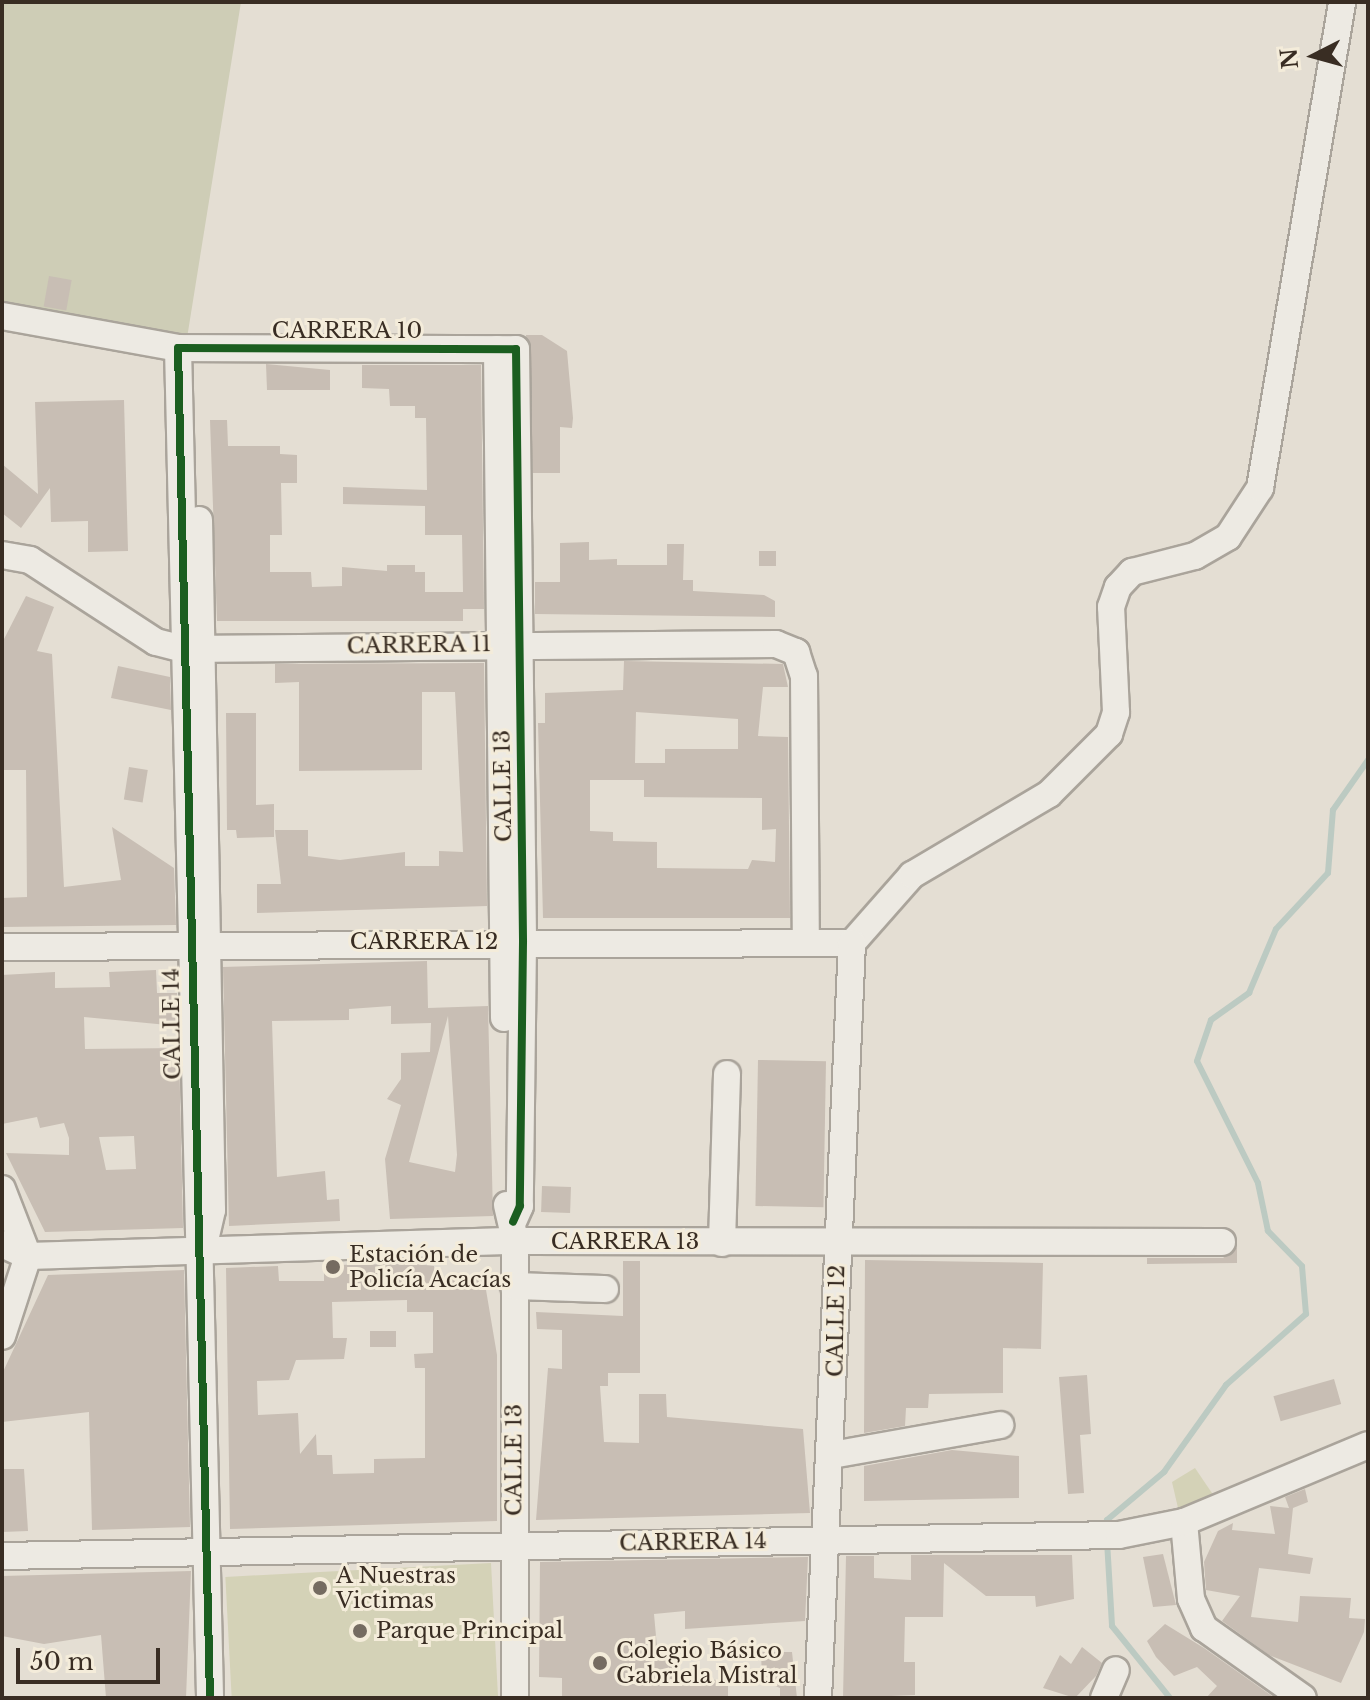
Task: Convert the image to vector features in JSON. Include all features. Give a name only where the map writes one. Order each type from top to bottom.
[{"type":"street","points":[[852,943],[912,875],[1049,794],[1109,734],[1116,712],[1111,607],[1118,587],[1132,572],[1195,556],[1228,537],[1260,488],[1342,2]]},
{"type":"street","name":"CARRERA 10","points":[[2,316],[186,348],[506,349]]},
{"type":"street","name":"CALLE 14","points":[[186,348],[199,944],[212,1210],[203,1251],[210,1698]]},
{"type":"street","name":"CALLE 13","points":[[506,349],[513,942],[520,1206],[514,1232],[515,1698]]},
{"type":"street","points":[[2,555],[30,560],[156,642],[194,649]]},
{"type":"street","name":"CARRERA 11","points":[[194,649],[510,643],[776,644],[796,652],[804,676],[806,943]]},
{"type":"street","name":"CARRERA 12","points":[[2,947],[513,942],[852,943]]},
{"type":"street","name":"CALLE 12","points":[[818,1698],[830,1538],[837,1244],[852,943]]},
{"type":"street","points":[[722,1243],[727,1074]]},
{"type":"street","points":[[2,1189],[28,1256],[2,1336]]},
{"type":"street","name":"CARRERA 13","points":[[28,1256],[203,1251],[514,1232],[722,1243],[1222,1242]]},
{"type":"street","points":[[2,1244],[28,1256]]},
{"type":"street","points":[[514,1286],[605,1289]]},
{"type":"street","points":[[832,1455],[1000,1425]]},
{"type":"street","name":"CARRERA 14","points":[[2,1556],[209,1555],[830,1538],[1119,1535],[1184,1522],[1368,1445]]},
{"type":"street","points":[[1184,1522],[1191,1599],[1204,1628],[1303,1698]]},
{"type":"street","points":[[1104,1698],[1116,1670]]},
{"type":"shaded area","points":[[1195,1468],[1216,1499],[1178,1508],[1172,1482]]},
{"type":"shaded area","name":"Parque Principal","points":[[491,1563],[498,1698],[232,1698],[225,1577]]},
{"type":"green space","points":[[2,2],[241,2],[187,338],[2,306]]},
{"type":"building","points":[[49,276],[72,280],[66,311],[44,307]]},
{"type":"building","points":[[526,335],[542,335],[567,351],[573,418],[572,428],[560,427],[560,473],[533,473]]},
{"type":"building","points":[[266,364],[330,370],[330,390],[267,390]]},
{"type":"building","points":[[362,365],[481,365],[484,609],[463,609],[463,621],[217,621],[210,420],[227,420],[228,446],[280,446],[280,454],[297,455],[297,483],[281,483],[282,535],[270,535],[270,572],[311,572],[312,587],[342,586],[342,567],[387,571],[387,565],[415,565],[415,572],[425,572],[425,592],[463,592],[462,535],[425,535],[425,506],[343,504],[343,487],[427,490],[426,418],[415,418],[415,406],[390,406],[389,389],[362,388]]},
{"type":"building","points":[[124,400],[128,551],[88,552],[88,521],[51,522],[50,488],[21,528],[2,513],[2,464],[38,494],[35,402]]},
{"type":"building","points":[[589,542],[589,560],[617,559],[617,565],[667,565],[667,544],[684,544],[683,580],[693,580],[693,591],[764,595],[775,601],[775,617],[535,614],[535,582],[560,582],[560,543]]},
{"type":"building","points":[[759,551],[776,551],[776,566],[759,566]]},
{"type":"building","points":[[26,596],[54,607],[37,651],[52,654],[64,887],[121,880],[112,827],[174,868],[176,925],[2,927],[2,898],[27,897],[26,770],[2,770],[2,643]]},
{"type":"building","points":[[624,661],[783,664],[788,687],[763,687],[758,736],[788,737],[790,918],[543,918],[538,723],[545,723],[545,693],[623,690]],"holes":[[[636,712],[738,719],[738,749],[665,749],[665,763],[635,763]],[[590,780],[644,780],[644,797],[762,798],[762,830],[776,829],[775,862],[752,860],[748,869],[657,868],[657,842],[613,841],[613,832],[590,831]]]},
{"type":"building","points":[[484,663],[487,906],[257,913],[257,884],[281,884],[275,830],[308,830],[308,856],[340,860],[405,852],[405,866],[439,866],[439,851],[463,852],[455,692],[422,692],[422,770],[299,771],[299,682],[275,683],[275,664]]},
{"type":"building","points":[[118,666],[170,677],[171,710],[111,698]]},
{"type":"building","points":[[226,713],[256,713],[256,805],[274,804],[274,837],[237,838],[236,830],[227,830]]},
{"type":"building","points":[[129,767],[148,770],[143,803],[124,800]]},
{"type":"building","points":[[427,961],[428,1008],[488,1006],[493,1216],[390,1219],[385,1159],[401,1105],[387,1099],[401,1079],[401,1053],[430,1052],[431,1023],[391,1024],[391,1006],[349,1009],[349,1020],[272,1021],[277,1177],[325,1171],[327,1200],[339,1199],[340,1221],[229,1226],[223,967]],"holes":[[[448,1016],[457,1155],[455,1172],[409,1162]]]},
{"type":"building","points":[[156,970],[157,993],[177,993],[178,1026],[84,1017],[85,1049],[179,1048],[183,1228],[45,1232],[6,1153],[69,1155],[69,1138],[64,1123],[40,1128],[37,1117],[2,1124],[2,975],[55,972],[55,988],[110,987],[109,972]],"holes":[[[134,1136],[136,1169],[106,1170],[99,1137]]]},
{"type":"building","points":[[758,1060],[826,1061],[823,1207],[755,1206]]},
{"type":"building","points":[[542,1186],[571,1187],[570,1213],[541,1212]]},
{"type":"building","points":[[1237,1247],[1237,1263],[1147,1264],[1147,1258],[1223,1258]]},
{"type":"building","points":[[865,1260],[1043,1263],[1041,1349],[1003,1348],[1003,1393],[929,1394],[928,1408],[906,1408],[905,1426],[864,1433]]},
{"type":"building","points":[[623,1261],[640,1261],[640,1373],[608,1373],[608,1386],[600,1386],[604,1442],[639,1443],[639,1394],[666,1394],[667,1417],[803,1429],[810,1513],[536,1520],[548,1368],[562,1369],[562,1330],[537,1329],[536,1312],[623,1316]]},
{"type":"building","points":[[417,1264],[434,1266],[435,1279],[484,1278],[497,1355],[497,1521],[230,1529],[226,1268],[278,1266],[279,1281],[324,1281],[324,1265]],"holes":[[[407,1300],[407,1312],[433,1312],[433,1353],[414,1354],[415,1368],[425,1368],[425,1458],[374,1459],[374,1473],[333,1474],[332,1455],[317,1455],[316,1434],[300,1454],[298,1413],[258,1415],[257,1381],[289,1380],[296,1360],[344,1359],[347,1338],[333,1338],[332,1302]]]},
{"type":"building","points":[[184,1270],[190,1527],[92,1530],[89,1412],[2,1422],[2,1374],[48,1275]]},
{"type":"building","points":[[370,1331],[396,1331],[396,1347],[370,1347]]},
{"type":"building","points":[[1087,1375],[1091,1434],[1080,1435],[1084,1493],[1068,1494],[1059,1377]]},
{"type":"building","points":[[1334,1379],[1341,1404],[1281,1421],[1273,1396]]},
{"type":"building","points":[[952,1450],[1019,1456],[1019,1498],[864,1501],[864,1466]]},
{"type":"building","points":[[2,1469],[24,1469],[28,1531],[2,1532]]},
{"type":"building","points":[[1305,1489],[1308,1502],[1293,1508],[1288,1554],[1313,1558],[1310,1574],[1259,1568],[1251,1617],[1298,1622],[1300,1596],[1351,1598],[1349,1618],[1365,1619],[1364,1632],[1341,1683],[1269,1655],[1222,1621],[1240,1596],[1206,1590],[1204,1562],[1218,1531],[1233,1523],[1232,1530],[1275,1534],[1270,1506],[1289,1508],[1285,1497]]},
{"type":"building","points":[[1163,1554],[1176,1605],[1153,1607],[1143,1557]]},
{"type":"building","points":[[911,1555],[1072,1555],[1074,1599],[1036,1607],[1035,1596],[986,1596],[944,1563],[943,1617],[905,1617],[904,1662],[915,1662],[915,1695],[843,1698],[846,1556],[874,1556],[874,1578],[911,1580]]},
{"type":"building","points":[[808,1557],[805,1621],[685,1629],[685,1611],[654,1614],[657,1647],[671,1648],[674,1679],[728,1680],[728,1698],[562,1698],[562,1678],[539,1677],[540,1562]]},
{"type":"building","points":[[191,1571],[186,1698],[106,1698],[101,1635],[44,1644],[2,1636],[2,1576]]},
{"type":"building","points":[[1165,1624],[1275,1698],[1206,1698],[1217,1686],[1197,1667],[1174,1676],[1156,1657],[1147,1641]]},
{"type":"building","points":[[1082,1647],[1102,1663],[1096,1676],[1075,1698],[1043,1688],[1060,1655],[1071,1664]]},
{"type":"building","points":[[761,1652],[792,1652],[797,1698],[780,1698],[780,1688],[762,1680]]},
{"type":"waterway","points":[[1107,1530],[1107,1520],[1164,1472],[1226,1385],[1306,1314],[1302,1266],[1268,1231],[1258,1183],[1197,1061],[1211,1020],[1249,993],[1276,929],[1328,873],[1333,810],[1368,760]]},
{"type":"waterway","points":[[1107,1541],[1112,1626],[1170,1698]]},
{"type":"cycle path","points":[[210,1698],[178,348],[516,349],[523,942],[520,1206],[513,1222]]},
{"type":"place","name":"Estación de Policía Acacías","points":[[333,1267]]},
{"type":"place","name":"A Nuestras Victimas","points":[[320,1588]]},
{"type":"place","name":"Parque Principal","points":[[360,1631]]},
{"type":"place","name":"Colegio Básico Gabriela Mistral","points":[[600,1663]]}]
